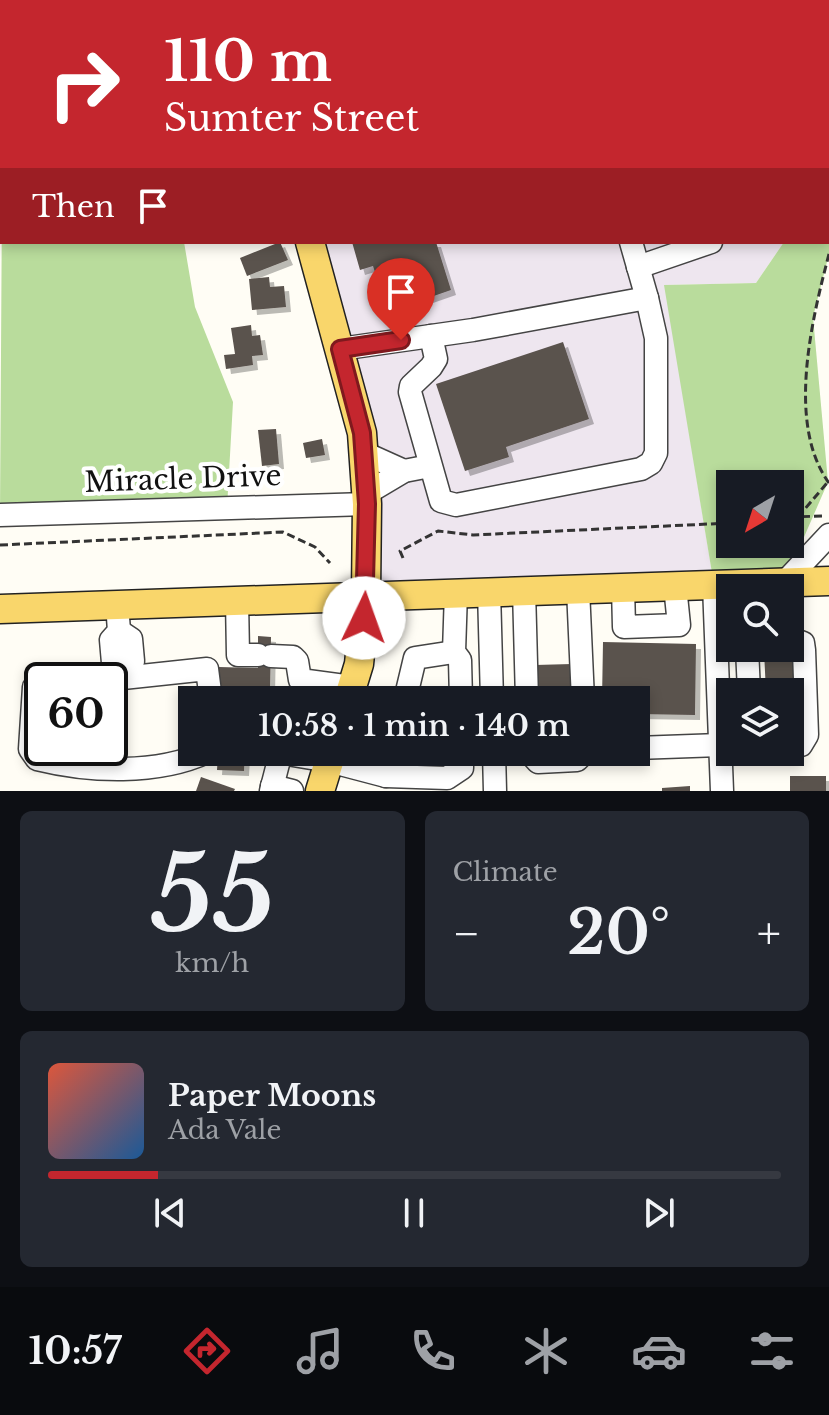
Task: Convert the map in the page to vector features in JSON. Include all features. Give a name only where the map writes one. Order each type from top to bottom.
[{"type":"main road","points":[[311,244],[362,433],[364,453],[366,595],[359,664],[352,686]]},
{"type":"main road","points":[[804,583],[829,581]]},
{"type":"main road","points":[[0,609],[118,618],[237,600],[714,585]]},
{"type":"main road","points":[[320,791],[327,766]]},
{"type":"street","points":[[431,336],[436,359],[411,386],[410,392],[441,501],[456,505],[641,469],[651,463],[656,453],[656,338],[632,244]]},
{"type":"street","points":[[638,267],[705,244]]},
{"type":"street","points":[[340,349],[647,298]]},
{"type":"street","points":[[364,453],[404,471]]},
{"type":"street","points":[[367,499],[404,471],[430,466]]},
{"type":"street","name":"Miracle Drive","points":[[0,515],[367,499]]},
{"type":"street","points":[[782,574],[829,535]]},
{"type":"street","points":[[714,585],[716,616]]},
{"type":"street","points":[[675,586],[679,625]]},
{"type":"street","points":[[623,587],[624,627],[679,625],[716,632]]},
{"type":"street","points":[[578,589],[582,686]]},
{"type":"street","points":[[524,590],[527,686]]},
{"type":"street","points":[[489,591],[492,686]]},
{"type":"street","points":[[456,592],[454,652],[460,660],[461,686]]},
{"type":"street","points":[[237,600],[238,655],[293,657],[297,661],[297,686]]},
{"type":"street","points":[[118,618],[131,639],[133,661],[128,665]]},
{"type":"street","points":[[804,650],[807,735],[804,740]]},
{"type":"street","points":[[408,686],[415,658],[454,652]]},
{"type":"street","points":[[128,675],[207,669],[209,686]]},
{"type":"street","points":[[650,748],[716,749]]},
{"type":"street","points":[[63,766],[139,768],[178,762]]},
{"type":"street","points":[[278,789],[280,766]]},
{"type":"street","points":[[357,766],[386,776],[447,778],[457,766]]},
{"type":"street","points":[[386,776],[388,766]]},
{"type":"street","points":[[494,766],[495,791]]},
{"type":"street","points":[[722,791],[723,766]]},
{"type":"path","points":[[804,510],[829,482],[811,445],[807,420],[807,359],[813,317],[829,254]]},
{"type":"path","points":[[804,517],[829,516]]},
{"type":"path","points":[[403,558],[400,551],[438,531],[473,535],[716,524]]},
{"type":"path","points":[[0,545],[283,532],[315,547],[330,563]]},
{"type":"shaded area","points":[[310,244],[783,244],[756,283],[665,285],[714,585],[366,595],[367,504]]},
{"type":"green space","points":[[2,244],[184,244],[195,307],[233,402],[227,508],[0,515]]},
{"type":"green space","points":[[783,244],[829,244],[813,317],[828,482],[804,537],[804,470],[716,470],[716,558],[795,558],[788,574],[716,574],[714,585],[664,285],[756,283]]},
{"type":"building","points":[[281,244],[288,260],[247,276],[240,258]]},
{"type":"building","points":[[353,244],[437,244],[451,290],[428,298],[423,282],[382,294],[373,266],[360,270]]},
{"type":"building","points":[[269,277],[270,287],[284,286],[286,307],[252,310],[249,279]]},
{"type":"building","points":[[251,325],[252,336],[260,335],[263,355],[252,356],[253,365],[226,369],[224,355],[235,354],[231,328]]},
{"type":"building","points":[[563,342],[589,419],[506,447],[509,457],[465,471],[436,384]]},
{"type":"building","points":[[276,429],[279,464],[262,466],[258,430]]},
{"type":"building","points":[[322,439],[325,455],[306,458],[303,443]]},
{"type":"building","points":[[258,636],[271,637],[270,686],[218,686],[219,667],[258,668]]},
{"type":"building","points":[[603,642],[696,644],[695,715],[650,714],[650,686],[602,686]]},
{"type":"building","points":[[765,662],[794,662],[795,678],[765,678]]},
{"type":"building","points":[[572,664],[572,686],[536,686],[535,665]]},
{"type":"building","points":[[217,766],[244,766],[244,771],[217,770]]},
{"type":"building","points":[[790,776],[826,776],[826,791],[790,791]]},
{"type":"building","points":[[201,777],[235,789],[196,791]]},
{"type":"building","points":[[690,786],[690,791],[662,791],[662,788]]},
{"type":"route","points":[[364,618],[367,504],[362,433],[340,349],[401,340]]}]
